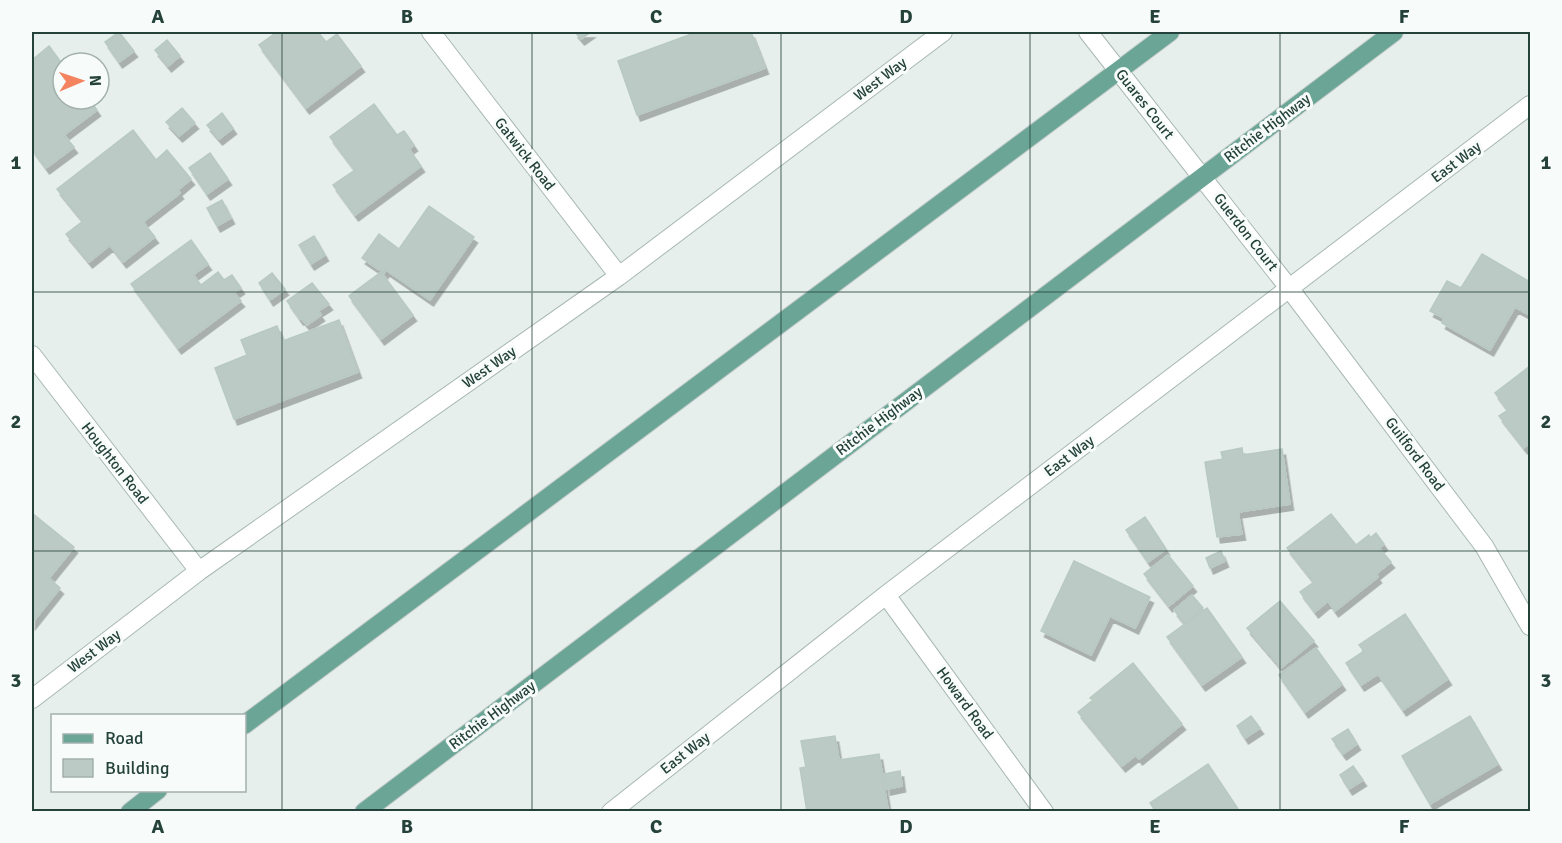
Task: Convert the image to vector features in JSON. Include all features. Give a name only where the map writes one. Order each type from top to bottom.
[{"type":"main road","points":[[246,724],[1170,32]]},
{"type":"main road","name":"Ritchie Highway","points":[[364,812],[1394,32]]},
{"type":"main road","points":[[130,812],[155,792]]},
{"type":"street","name":"Gatwick Road","points":[[430,32],[619,276]]},
{"type":"street","name":"West Way","points":[[32,699],[199,571],[619,276],[943,32]]},
{"type":"street","name":"Guares Court","points":[[1088,32],[1202,177]]},
{"type":"street","name":"East Way","points":[[611,812],[886,595],[1530,105]]},
{"type":"street","name":"Guerdon Court","points":[[1202,177],[1289,288]]},
{"type":"street","name":"Guilford Road","points":[[1289,288],[1484,546],[1530,626]]},
{"type":"street","name":"Houghton Road","points":[[32,355],[199,571]]},
{"type":"street","name":"Howard Road","points":[[886,595],[1044,812]]},
{"type":"building","points":[[119,32],[134,51],[119,62],[105,42]]},
{"type":"building","points":[[277,32],[318,32],[326,42],[337,34],[361,66],[306,108],[259,45]]},
{"type":"building","points":[[575,32],[591,32],[581,39]]},
{"type":"building","points":[[697,32],[751,32],[765,68],[637,115],[618,61]]},
{"type":"building","points":[[167,40],[180,56],[168,66],[155,50]]},
{"type":"building","points":[[49,46],[53,51],[51,111],[96,111],[64,135],[74,147],[46,168],[32,149],[32,60]]},
{"type":"building","points":[[374,104],[397,135],[404,131],[414,145],[409,149],[421,166],[355,215],[333,185],[355,170],[330,137]]},
{"type":"building","points":[[182,108],[195,123],[179,136],[166,122]]},
{"type":"building","points":[[222,113],[233,128],[219,139],[207,125]]},
{"type":"building","points":[[133,130],[156,160],[167,150],[191,179],[178,190],[180,193],[143,222],[155,237],[123,262],[110,245],[89,262],[66,234],[83,221],[57,189]]},
{"type":"building","points":[[210,153],[228,179],[207,194],[189,168]]},
{"type":"building","points":[[222,200],[231,218],[217,226],[207,208]]},
{"type":"building","points":[[429,206],[474,237],[430,300],[386,270],[384,273],[362,258],[379,234],[399,249]]},
{"type":"building","points":[[314,236],[325,255],[311,264],[299,245]]},
{"type":"building","points":[[191,240],[208,264],[193,275],[201,285],[218,272],[224,280],[232,275],[241,288],[234,293],[241,301],[178,348],[131,284]]},
{"type":"building","points":[[1482,254],[1530,282],[1529,313],[1515,307],[1490,350],[1442,323],[1444,318],[1430,311],[1447,281],[1461,288]]},
{"type":"building","points":[[381,272],[413,315],[381,339],[349,296]]},
{"type":"building","points":[[272,273],[285,289],[270,300],[259,283]]},
{"type":"building","points":[[312,283],[329,304],[318,311],[321,315],[307,325],[287,301]]},
{"type":"building","points":[[339,320],[358,372],[234,419],[215,368],[247,355],[241,340],[277,326],[283,341]]},
{"type":"building","points":[[1530,366],[1530,443],[1524,448],[1499,416],[1508,410],[1495,393]]},
{"type":"building","points":[[1242,448],[1243,455],[1282,449],[1290,504],[1238,512],[1242,534],[1217,537],[1205,462],[1223,459],[1221,452]]},
{"type":"building","points":[[32,513],[74,547],[49,578],[60,588],[32,623]]},
{"type":"building","points":[[1331,514],[1356,545],[1369,535],[1370,538],[1376,533],[1384,544],[1379,548],[1391,562],[1376,574],[1378,577],[1335,611],[1328,601],[1315,612],[1300,592],[1314,582],[1287,548]]},
{"type":"building","points":[[1145,517],[1166,549],[1148,562],[1126,530]]},
{"type":"building","points":[[1221,551],[1225,561],[1210,568],[1206,558]]},
{"type":"building","points":[[1168,555],[1193,586],[1169,606],[1144,574]]},
{"type":"building","points":[[1074,561],[1150,597],[1135,628],[1110,616],[1091,655],[1041,631]]},
{"type":"building","points":[[1192,595],[1203,608],[1185,624],[1174,610]]},
{"type":"building","points":[[1280,601],[1314,641],[1281,668],[1247,628]]},
{"type":"building","points":[[1207,608],[1242,657],[1202,685],[1167,637]]},
{"type":"building","points":[[1405,614],[1448,679],[1403,710],[1378,674],[1361,685],[1346,663],[1364,651],[1359,645]]},
{"type":"building","points":[[1316,648],[1342,684],[1305,712],[1279,675]]},
{"type":"building","points":[[1133,663],[1182,724],[1139,759],[1136,755],[1122,766],[1078,712],[1093,700],[1090,698]]},
{"type":"building","points":[[1251,716],[1260,728],[1245,738],[1237,726]]},
{"type":"building","points":[[1470,716],[1498,764],[1430,804],[1402,756]]},
{"type":"building","points":[[1348,729],[1357,744],[1343,754],[1332,739]]},
{"type":"building","points":[[835,736],[839,760],[879,754],[888,810],[807,812],[800,768],[806,767],[801,741]]},
{"type":"building","points":[[1208,764],[1240,812],[1156,812],[1150,803]]},
{"type":"building","points":[[1353,766],[1363,780],[1349,789],[1340,775]]},
{"type":"building","points":[[900,771],[902,786],[887,789],[884,774]]}]
